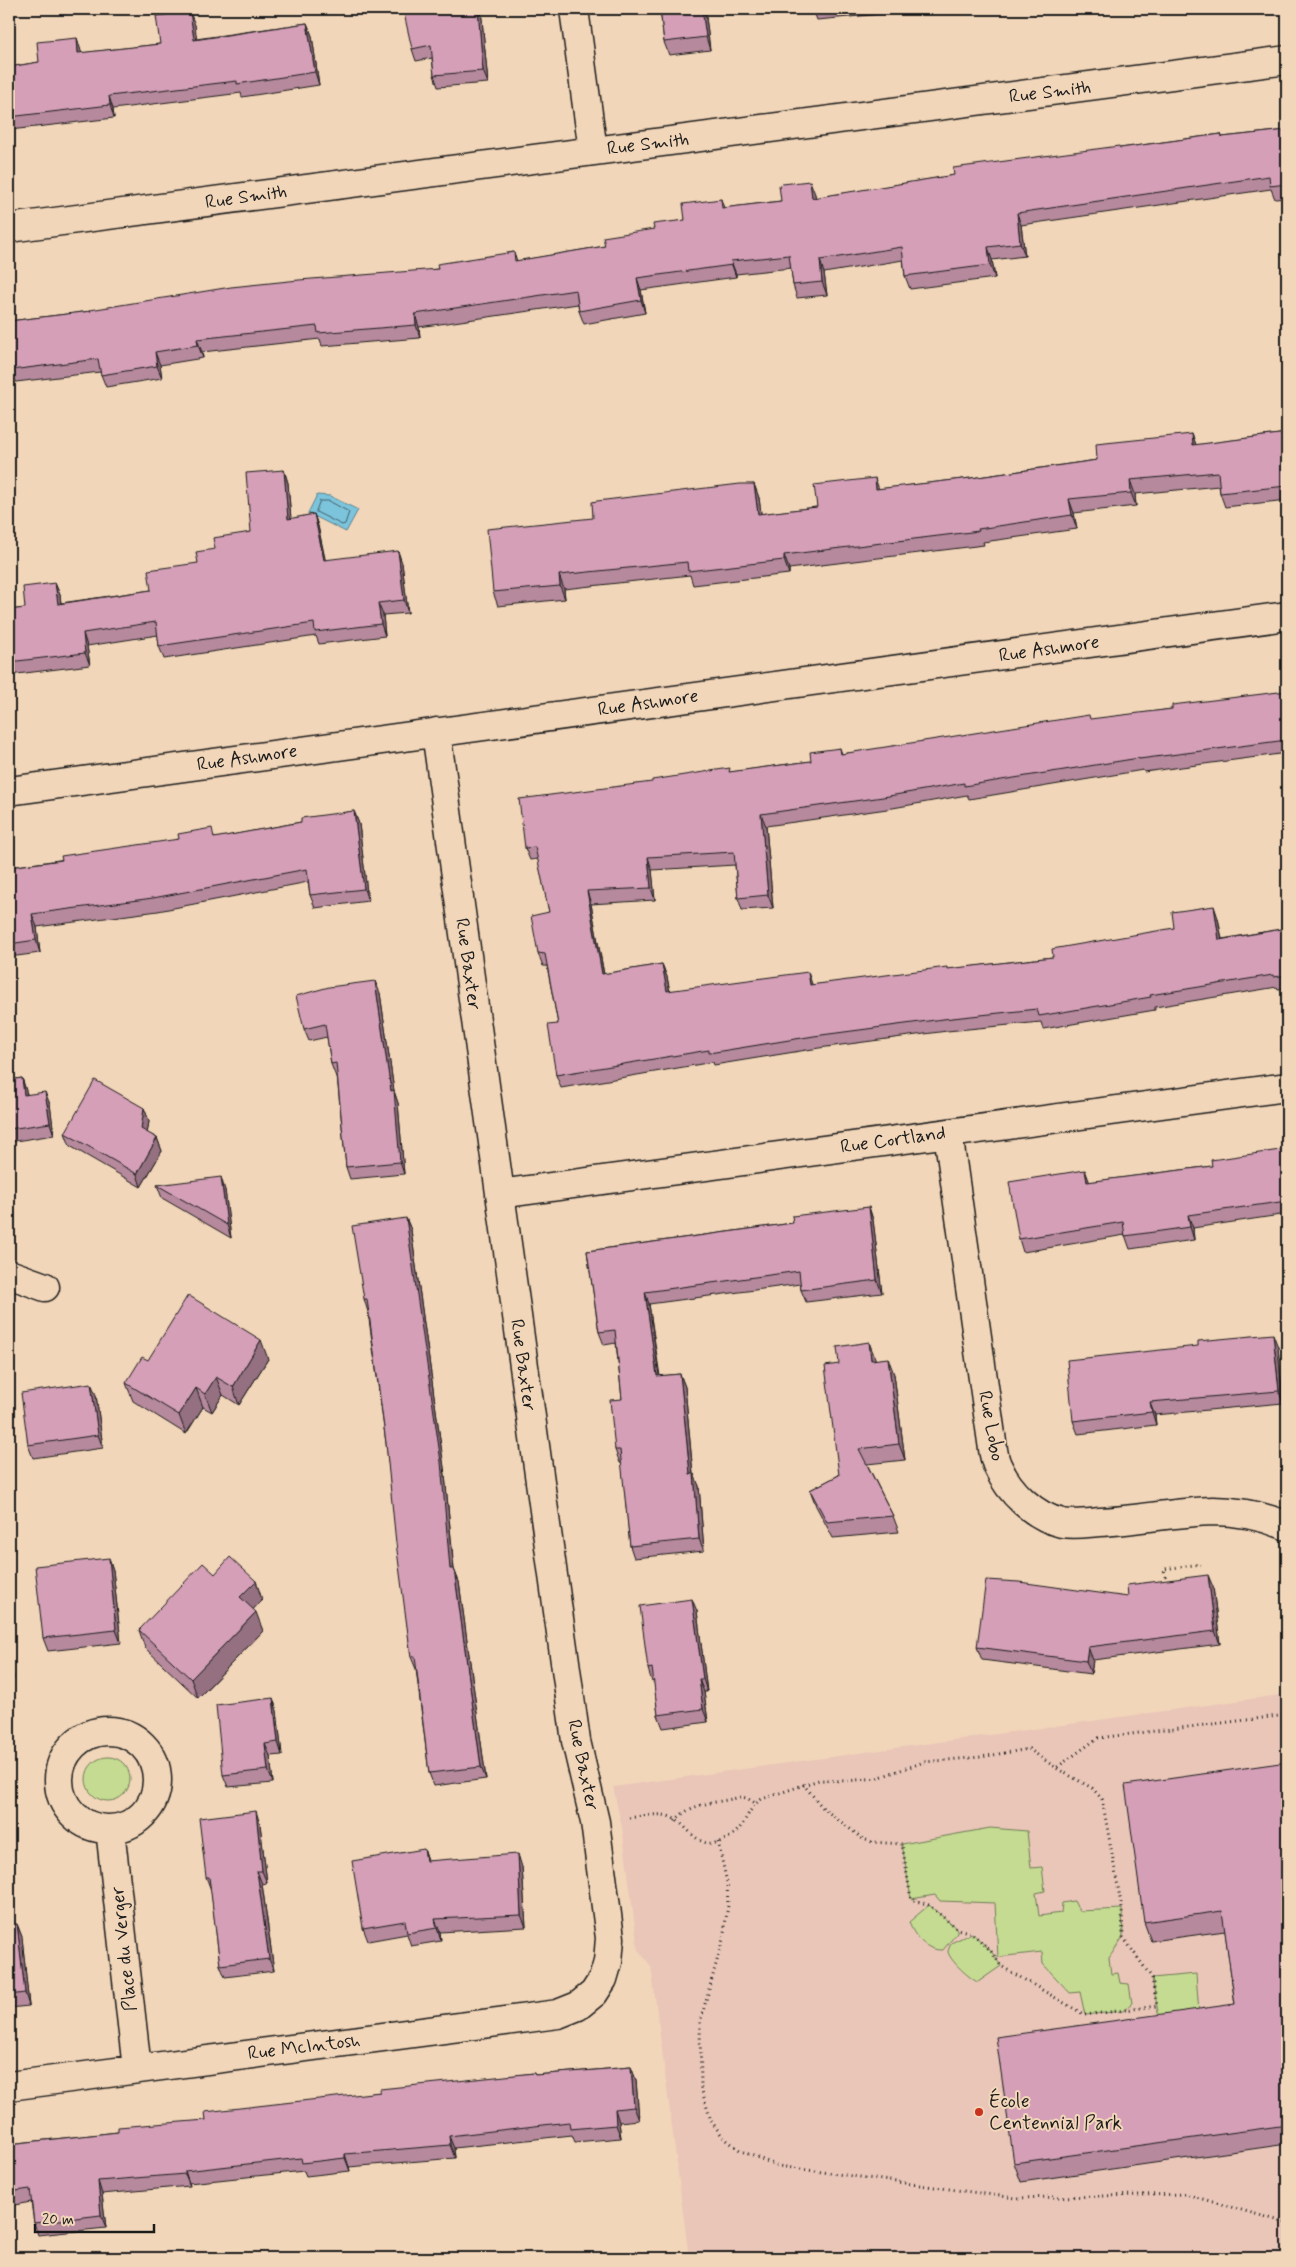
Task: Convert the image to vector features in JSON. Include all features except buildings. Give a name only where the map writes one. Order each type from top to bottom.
[{"type":"street","points":[[574,9],[592,151]]},
{"type":"street","name":"Rue Smith","points":[[9,228],[1287,60]]},
{"type":"street","name":"Rue Ashmore","points":[[9,791],[1287,616]]},
{"type":"street","name":"Rue Baxter","points":[[436,732],[576,1741],[595,1822],[610,1938],[608,1962],[603,1979],[594,1993]]},
{"type":"street","name":"Rue Cortland","points":[[500,1194],[1287,1087]]},
{"type":"street","name":"Rue Lobo","points":[[948,1133],[992,1442],[997,1467],[1009,1486],[1022,1501],[1041,1514],[1062,1523],[1123,1521],[1226,1512],[1252,1514],[1287,1526]]},
{"type":"street","points":[[9,1274],[45,1287]]},
{"type":"street","name":"Place du Verger","points":[[110,1829],[137,2069]]},
{"type":"street","name":"Rue McIntosh","points":[[9,2086],[558,2014],[578,2006],[594,1993]]},
{"type":"path","points":[[1167,1585],[1164,1569],[1201,1564]]},
{"type":"path","points":[[1056,1768],[1098,1738],[1287,1715]]},
{"type":"path","points":[[620,1819],[656,1815],[670,1817],[696,1839],[710,1844],[738,1832],[755,1803],[803,1784],[819,1780],[846,1781],[877,1778],[924,1762],[1029,1749],[1056,1768],[1092,1788],[1102,1799],[1122,1909],[1122,1937],[1152,1978],[1157,2006],[1085,2015],[1001,1966],[991,1951],[972,1933],[957,1929],[929,1905],[911,1899],[902,1844],[872,1842],[863,1839],[823,1808],[803,1784]]},
{"type":"path","points":[[675,1821],[682,1812],[694,1806],[740,1796],[755,1803]]},
{"type":"path","points":[[718,1842],[727,1883],[728,1905],[723,1939],[700,2022],[701,2088],[711,2121],[723,2137],[741,2150],[778,2166],[1016,2198],[1185,2194],[1287,2223]]},
{"type":"shaded area","name":"École Centennial Park","points":[[1287,1694],[1287,2258],[689,2258],[651,1966],[638,1950],[622,1827],[613,1787]]},
{"type":"green space","points":[[108,1757],[120,1761],[126,1767],[130,1779],[126,1791],[120,1797],[108,1801],[96,1797],[90,1791],[86,1779],[90,1767],[96,1761]]},
{"type":"green space","points":[[990,1828],[1027,1831],[1031,1868],[1042,1867],[1045,1891],[1036,1893],[1039,1916],[1061,1913],[1062,1903],[1074,1901],[1079,1911],[1122,1909],[1123,1937],[1109,1958],[1111,1974],[1118,1973],[1120,1983],[1129,1984],[1132,2003],[1123,2011],[1085,2015],[1080,1992],[1070,1993],[1043,1964],[1042,1952],[998,1957],[995,1903],[940,1901],[935,1895],[911,1899],[902,1844]]},
{"type":"green space","points":[[929,1905],[957,1929],[957,1933],[943,1950],[937,1950],[922,1942],[914,1933],[909,1922]]},
{"type":"green space","points":[[972,1933],[991,1951],[1001,1966],[978,1982],[960,1969],[948,1951],[951,1943]]},
{"type":"green space","points":[[1196,1974],[1199,2013],[1160,2023],[1152,1978]]},
{"type":"water","points":[[317,495],[330,496],[358,510],[346,532],[308,513]]},
{"type":"place","name":"École Centennial Park","points":[[979,2112]]}]
